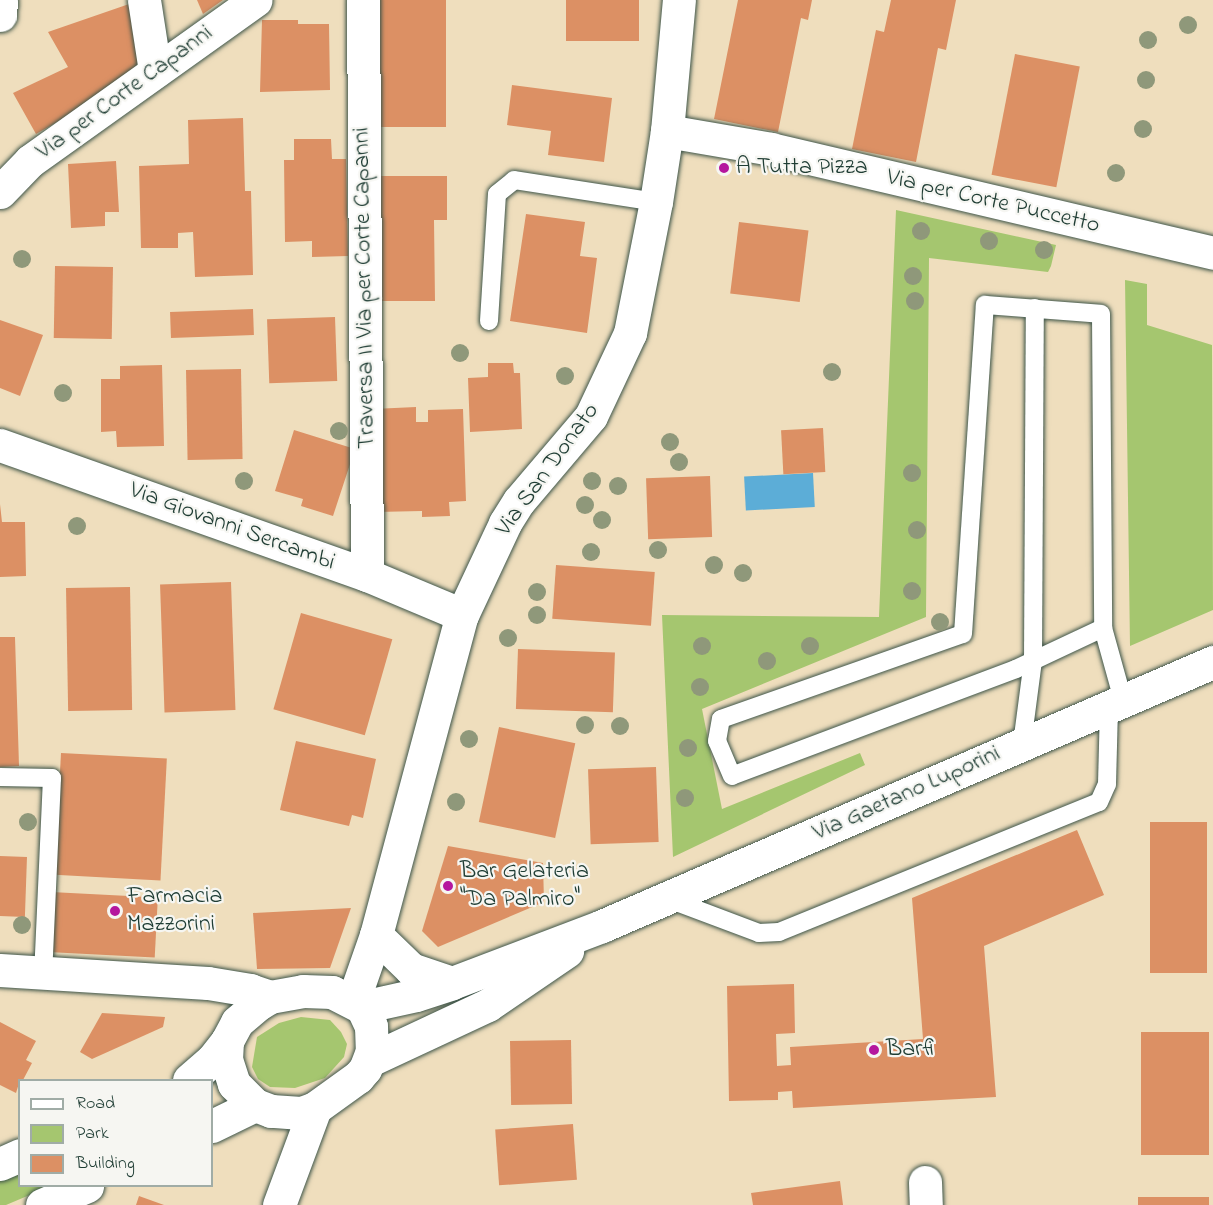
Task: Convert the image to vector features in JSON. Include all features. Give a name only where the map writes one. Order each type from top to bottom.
[{"type":"street","points":[[0,15],[1,0]]},
{"type":"street","points":[[144,0],[155,71]]},
{"type":"street","name":"Via per Corte Capanni","points":[[0,192],[30,161],[126,95],[155,71],[256,0]]},
{"type":"street","name":"Traversa II Via per Corte Capanni","points":[[363,0],[367,575]]},
{"type":"street","name":"Via San Donato","points":[[358,1004],[462,615],[505,522],[519,501],[591,416],[630,333],[656,202],[667,131],[679,0]]},
{"type":"street","name":"Via per Corte Puccetto","points":[[667,131],[771,150],[1213,253]]},
{"type":"street","name":"Via Giovanni Sercambi","points":[[0,446],[367,575],[462,615]]},
{"type":"street","name":"Via Gaetano Luporini","points":[[190,1079],[213,1059],[244,1015],[270,997],[322,991],[358,1004],[416,995],[452,983],[602,926],[1213,662]]},
{"type":"street","name":"Via Gaetano Luporini","points":[[255,1105],[285,1113],[301,1113],[315,1108],[351,1084],[370,1060],[488,1005],[602,926]]},
{"type":"street","points":[[376,935],[411,969],[452,983]]},
{"type":"street","points":[[0,970],[208,983],[250,990],[270,997]]},
{"type":"street","points":[[358,1004],[368,1016],[372,1036],[370,1060]]},
{"type":"street","points":[[213,1126],[255,1105],[239,1092],[231,1077],[226,1060],[227,1041]]},
{"type":"street","points":[[279,1205],[315,1108]]},
{"type":"street","points":[[0,1164],[18,1156]]},
{"type":"street","points":[[42,1205],[82,1187]]},
{"type":"lane","points":[[489,321],[497,194],[514,180],[656,202]]},
{"type":"lane","points":[[666,898],[759,933],[779,932],[1100,802],[1107,784],[1116,703],[1103,628],[1101,314],[985,305],[963,634],[721,719],[717,741],[732,776],[1033,660],[1103,628]]},
{"type":"lane","points":[[1022,744],[1033,660],[1035,308]]},
{"type":"lane","points":[[0,777],[52,778],[42,973]]},
{"type":"green space","points":[[896,210],[1056,245],[1051,266],[1048,272],[929,258],[926,617],[702,709],[722,809],[860,753],[865,765],[673,857],[662,615],[879,617]]},
{"type":"green space","points":[[1125,280],[1147,284],[1147,325],[1212,345],[1213,610],[1130,646]]},
{"type":"green space","points":[[301,1017],[330,1020],[341,1032],[347,1044],[344,1057],[325,1078],[295,1088],[270,1087],[258,1079],[252,1067],[257,1037],[279,1023]]},
{"type":"green space","points":[[18,1172],[18,1187],[49,1187],[6,1205],[0,1205],[0,1180]]},
{"type":"water","points":[[813,473],[815,507],[746,511],[744,477]]},
{"type":"building","points":[[197,0],[223,0],[203,14]]},
{"type":"building","points":[[378,0],[446,0],[446,127],[378,127]]},
{"type":"building","points":[[566,0],[639,0],[639,41],[566,41]]},
{"type":"building","points":[[738,0],[812,0],[808,20],[801,18],[778,132],[714,119]]},
{"type":"building","points":[[891,0],[956,0],[946,50],[938,48],[916,162],[852,149],[876,30],[884,32]]},
{"type":"building","points":[[132,3],[145,64],[115,89],[36,134],[13,93],[68,67],[48,32]]},
{"type":"building","points":[[262,20],[298,20],[298,24],[329,24],[330,90],[260,92]]},
{"type":"building","points":[[1015,54],[1080,67],[1056,187],[992,175]]},
{"type":"building","points":[[512,85],[612,98],[604,162],[548,155],[551,131],[507,125]]},
{"type":"building","points":[[243,118],[245,191],[251,191],[253,275],[195,277],[193,232],[178,233],[178,248],[141,248],[139,166],[189,164],[188,120]]},
{"type":"building","points":[[294,139],[331,139],[332,159],[346,159],[348,256],[312,257],[312,241],[285,242],[284,160],[294,160]]},
{"type":"building","points":[[116,161],[119,212],[105,212],[105,226],[71,228],[68,164]]},
{"type":"building","points":[[379,176],[447,176],[447,220],[434,220],[435,301],[379,301]]},
{"type":"building","points":[[526,214],[585,222],[580,256],[597,258],[587,333],[510,321]]},
{"type":"building","points":[[739,222],[808,231],[800,302],[730,293]]},
{"type":"building","points":[[55,266],[113,267],[112,339],[54,338]]},
{"type":"building","points":[[253,309],[254,335],[171,338],[170,312]]},
{"type":"building","points":[[335,317],[337,381],[269,383],[267,319]]},
{"type":"building","points":[[0,320],[43,335],[20,396],[0,388]]},
{"type":"building","points":[[488,363],[513,363],[514,373],[520,373],[522,429],[470,432],[468,378],[488,377]]},
{"type":"building","points":[[162,365],[164,446],[117,447],[116,431],[101,432],[101,379],[120,379],[120,366]]},
{"type":"building","points":[[241,369],[243,459],[188,460],[186,370]]},
{"type":"building","points":[[416,407],[416,422],[428,422],[428,410],[463,409],[466,501],[449,502],[450,516],[422,517],[422,511],[376,512],[373,409]]},
{"type":"building","points":[[823,428],[825,472],[783,474],[781,430]]},
{"type":"building","points":[[294,430],[355,449],[333,516],[301,506],[303,499],[275,491]]},
{"type":"building","points":[[710,476],[712,537],[648,539],[646,478]]},
{"type":"building","points":[[0,504],[2,522],[25,522],[26,576],[0,577]]},
{"type":"building","points":[[556,565],[655,572],[651,626],[552,619]]},
{"type":"building","points":[[231,582],[235,710],[165,712],[160,584]]},
{"type":"building","points":[[130,587],[132,710],[68,711],[66,588]]},
{"type":"building","points":[[301,613],[392,639],[365,735],[273,709]]},
{"type":"building","points":[[0,637],[15,637],[19,766],[0,767]]},
{"type":"building","points":[[518,649],[615,652],[613,712],[516,709]]},
{"type":"building","points":[[499,727],[575,743],[555,838],[479,822]]},
{"type":"building","points":[[296,741],[376,759],[363,818],[352,815],[349,826],[280,810]]},
{"type":"building","points":[[61,753],[167,759],[160,880],[55,875]]},
{"type":"building","points":[[656,767],[659,842],[591,844],[588,769]]},
{"type":"building","points":[[1150,822],[1207,822],[1207,973],[1150,973]]},
{"type":"building","points":[[1077,830],[1104,895],[984,946],[996,1097],[793,1108],[792,1091],[778,1092],[778,1100],[729,1101],[727,986],[794,984],[795,1033],[776,1034],[777,1066],[791,1065],[790,1047],[923,1039],[912,898]]},
{"type":"building","points":[[448,846],[543,863],[544,902],[438,947],[422,931]]},
{"type":"building","points":[[0,856],[27,857],[25,917],[0,916]]},
{"type":"building","points":[[51,892],[158,898],[155,958],[48,952]]},
{"type":"building","points":[[351,908],[330,968],[257,969],[253,913]]},
{"type":"building","points":[[102,1013],[165,1017],[163,1027],[92,1059],[80,1052]]},
{"type":"building","points":[[0,1022],[36,1041],[26,1060],[32,1063],[24,1079],[18,1079],[16,1093],[0,1085]]},
{"type":"building","points":[[1141,1032],[1209,1032],[1209,1155],[1141,1155]]},
{"type":"building","points":[[571,1040],[572,1104],[511,1105],[510,1041]]},
{"type":"building","points":[[573,1124],[577,1180],[499,1185],[495,1129]]},
{"type":"building","points":[[840,1181],[843,1205],[753,1205],[751,1193]]},
{"type":"building","points":[[139,1196],[164,1205],[136,1205]]},
{"type":"building","points":[[1138,1197],[1209,1197],[1209,1205],[1138,1205]]},
{"type":"place","name":"A Tutta Pizza","points":[[724,168]]},
{"type":"place","name":"Bar Gelateria \"Da Palmiro\"","points":[[448,886]]},
{"type":"place","name":"Farmacia Mazzorini","points":[[115,911]]},
{"type":"place","name":"Barfi","points":[[874,1050]]}]
